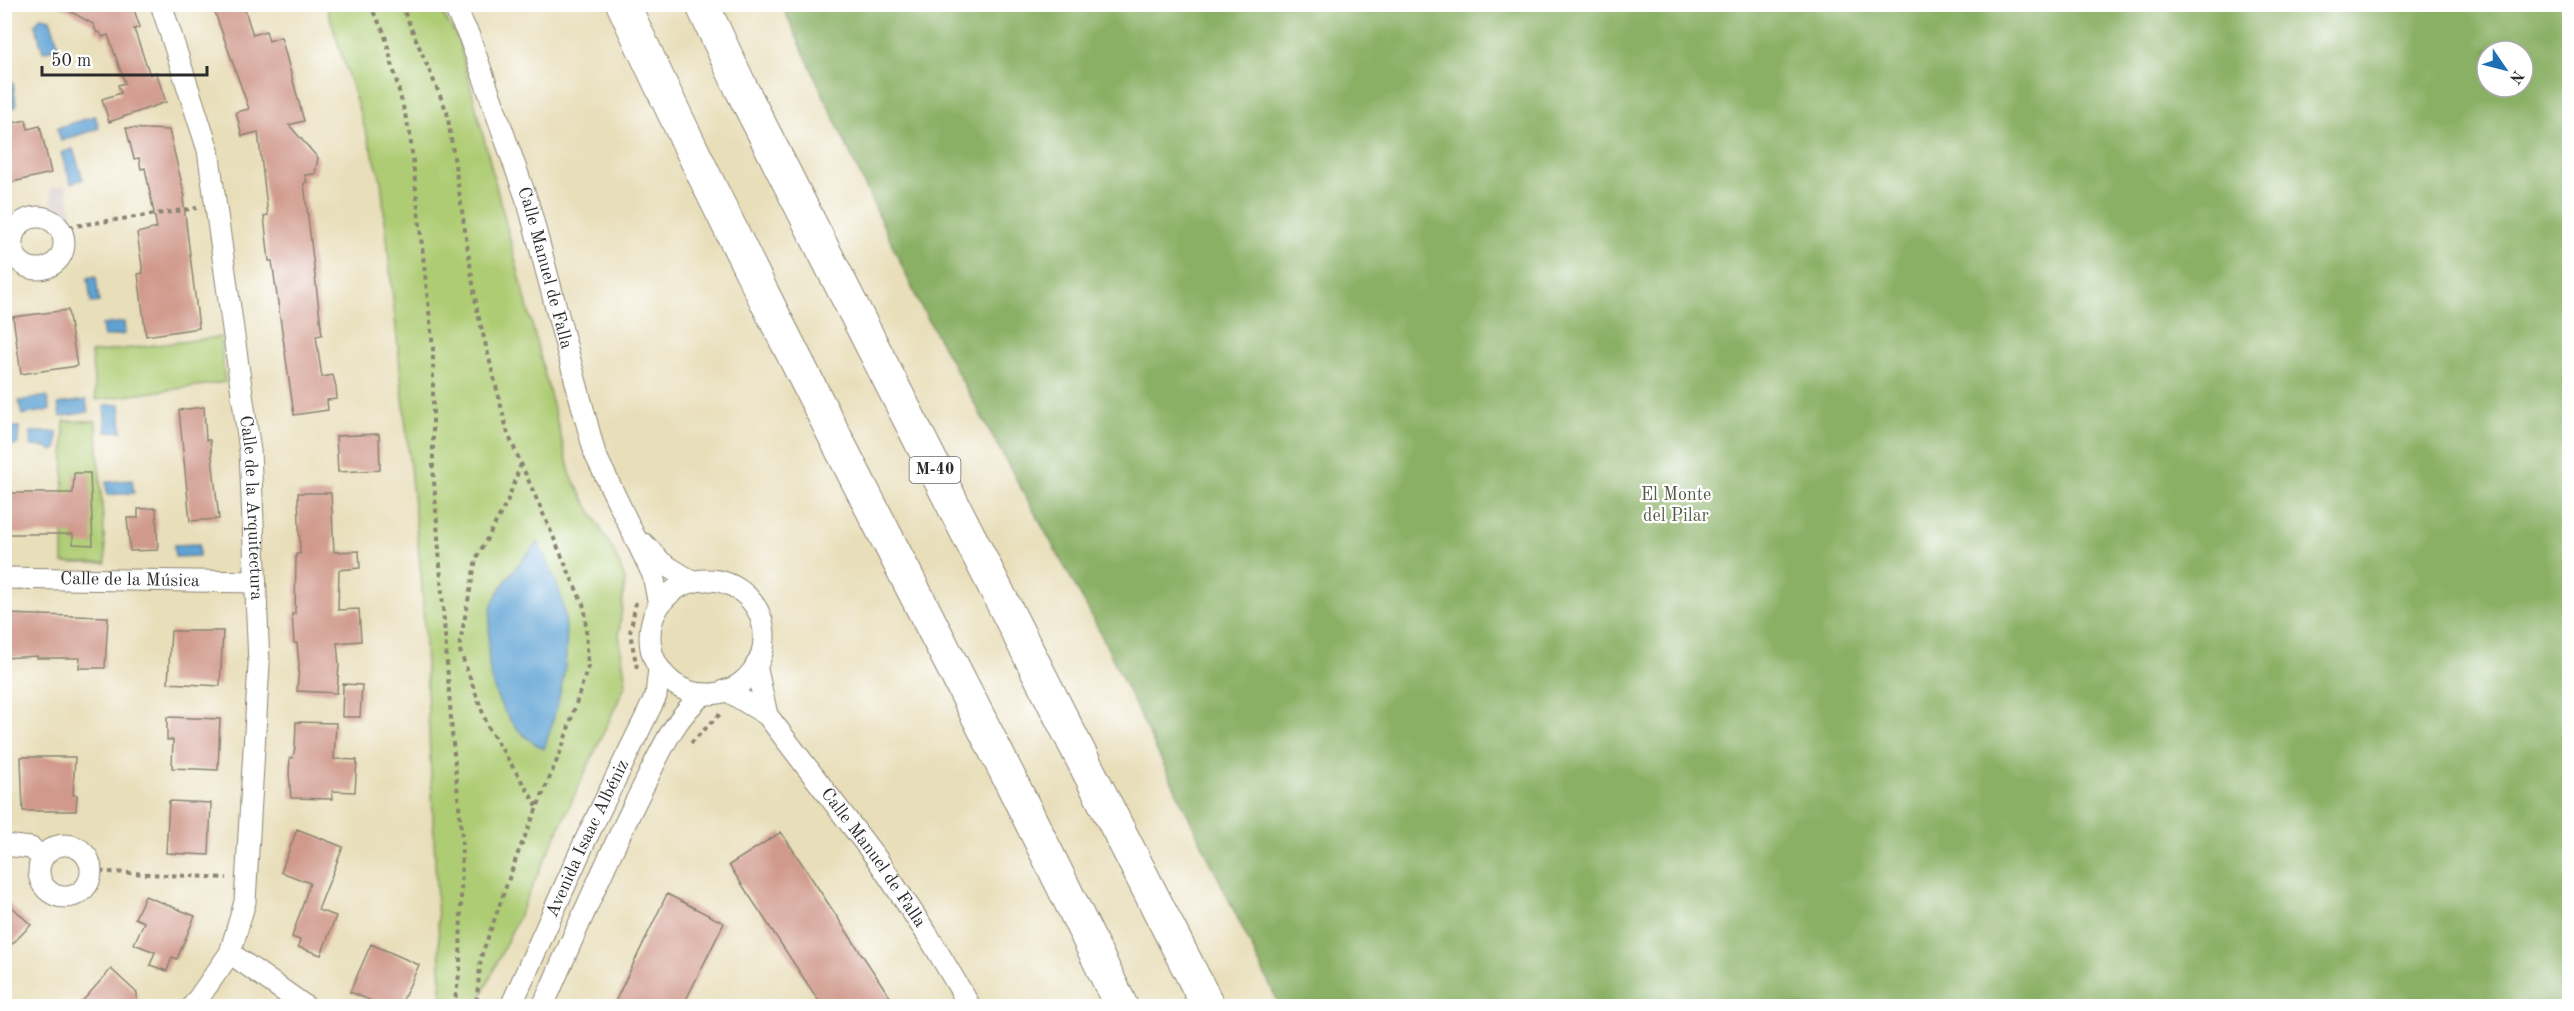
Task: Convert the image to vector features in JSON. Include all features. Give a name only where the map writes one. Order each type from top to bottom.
[{"type":"highway","points":[[623,4],[676,119],[1121,1006]]},
{"type":"highway","name":"M-40","points":[[702,4],[741,88],[1171,933],[1201,1006]]},
{"type":"highway","points":[[1086,933],[1106,1006]]},
{"type":"highway","points":[[1171,933],[1208,1006]]},
{"type":"street","name":"Calle de la Arquitectura","points":[[161,4],[208,150],[250,451],[259,664],[245,902],[230,953],[193,1006]]},
{"type":"street","name":"Calle Manuel de Falla","points":[[453,4],[469,36],[529,206],[595,454],[653,575],[659,605]]},
{"type":"street","points":[[40,217],[50,219],[60,228],[65,243],[57,261],[43,269],[12,266],[13,237],[22,223],[40,217]]},
{"type":"street","name":"Calle Manuel de Falla","points":[[634,532],[662,563],[693,582]]},
{"type":"street","name":"Calle de la Música","points":[[4,578],[255,582]]},
{"type":"street","points":[[709,580],[726,583],[740,591],[752,602],[760,617],[764,633],[762,650],[756,665],[744,680],[726,690],[704,694],[686,690],[671,681],[659,668],[651,648],[651,626],[659,605],[668,595],[693,582],[709,580]]},
{"type":"street","name":"Calle Manuel de Falla","points":[[756,665],[767,715]]},
{"type":"street","name":"Avenida Isaac Albéniz","points":[[511,1006],[585,841],[656,696],[659,668]]},
{"type":"street","name":"Calle Manuel de Falla","points":[[726,690],[767,715],[877,859],[929,937],[970,1006]]},
{"type":"street","name":"Avenida Isaac Albéniz","points":[[543,1006],[609,856],[669,736],[688,706],[704,694]]},
{"type":"street","points":[[4,845],[32,848],[42,857]]},
{"type":"street","points":[[67,845],[76,847],[84,853],[91,871],[83,889],[69,897],[61,897],[46,889],[41,882],[39,865],[42,857],[57,846],[67,845]]},
{"type":"street","points":[[230,953],[305,1006]]},
{"type":"path","points":[[369,4],[384,32],[410,134],[433,348],[433,467],[452,733],[462,837],[459,969],[454,1006]]},
{"type":"path","points":[[402,4],[447,112],[477,310],[508,434],[585,609],[588,666],[562,748],[518,853],[481,957],[476,1006]]},
{"type":"path","points":[[60,228],[216,206]]},
{"type":"path","points":[[521,464],[507,502],[476,559],[459,648],[488,727],[537,807]]},
{"type":"path","points":[[91,871],[246,879]]},
{"type":"shaded area","points":[[66,185],[73,221],[64,211],[52,204],[50,188]]},
{"type":"green space","points":[[326,5],[437,5],[458,38],[571,476],[615,554],[625,579],[619,635],[626,684],[477,1006],[442,1006],[422,585],[381,180]]},
{"type":"green space","name":"El Monte del Pilar","points":[[782,5],[2569,5],[2569,1006],[1280,1006],[1094,620],[919,303]]},
{"type":"green space","points":[[220,337],[225,382],[96,400],[91,353]]},
{"type":"green space","points":[[64,421],[96,421],[106,563],[63,563]]},
{"type":"water","points":[[41,17],[50,19],[59,47],[43,52],[35,24]]},
{"type":"water","points":[[13,83],[16,107],[5,108],[5,84]]},
{"type":"water","points":[[95,116],[99,128],[61,141],[57,128]]},
{"type":"water","points":[[73,149],[83,179],[71,183],[61,153]]},
{"type":"water","points":[[96,276],[99,302],[91,303],[88,278]]},
{"type":"water","points":[[124,322],[125,334],[104,337],[102,325]]},
{"type":"water","points":[[47,396],[50,410],[22,415],[19,401]]},
{"type":"water","points":[[86,400],[88,412],[60,417],[58,404]]},
{"type":"water","points":[[120,404],[122,431],[106,432],[104,405]]},
{"type":"water","points":[[5,427],[19,427],[18,444],[13,445],[9,440],[5,440]]},
{"type":"water","points":[[30,432],[57,432],[57,449],[52,451],[47,447],[31,446]]},
{"type":"water","points":[[132,480],[134,493],[107,495],[106,482]]},
{"type":"water","points":[[538,542],[557,584],[566,626],[565,667],[544,749],[529,739],[506,715],[493,684],[488,651],[491,611],[496,596],[512,572]]},
{"type":"water","points":[[199,544],[199,556],[175,557],[174,545]]},
{"type":"building","points":[[57,4],[132,4],[140,27],[134,29],[150,75],[156,72],[166,102],[109,122],[102,99],[121,93],[118,85],[125,83],[108,35],[102,37],[100,32],[97,33],[93,24]]},
{"type":"building","points":[[212,4],[243,4],[253,35],[266,31],[269,41],[281,37],[304,121],[289,125],[318,158],[315,174],[305,175],[307,182],[304,183],[322,335],[316,336],[322,377],[333,375],[336,387],[337,399],[327,400],[328,410],[294,415],[272,261],[269,261],[264,216],[268,215],[258,132],[242,136],[236,112],[249,109]]},
{"type":"building","points":[[26,120],[28,129],[40,126],[51,173],[4,184],[4,125]]},
{"type":"building","points":[[126,128],[169,130],[185,197],[183,198],[199,328],[146,336],[138,274],[143,273],[137,233],[157,228],[145,168],[141,169],[139,158],[134,159]]},
{"type":"building","points":[[68,310],[77,366],[21,374],[13,317]]},
{"type":"building","points":[[204,407],[206,440],[210,440],[219,519],[190,521],[179,410]]},
{"type":"building","points":[[379,434],[380,470],[338,472],[336,436]]},
{"type":"building","points":[[74,473],[90,473],[93,545],[73,544],[73,534],[9,534],[9,529],[4,529],[4,493],[73,493]]},
{"type":"building","points":[[298,493],[331,493],[334,552],[359,551],[360,568],[339,570],[338,610],[359,609],[361,641],[337,643],[339,665],[337,693],[297,691],[299,665],[297,643],[294,643],[292,614],[295,614],[296,554],[300,554]]},
{"type":"building","points":[[156,508],[158,550],[130,551],[127,518],[138,518],[138,509]]},
{"type":"building","points":[[4,614],[108,617],[105,668],[79,668],[80,658],[37,658],[37,656],[4,658]]},
{"type":"building","points":[[171,631],[223,631],[220,686],[168,683]]},
{"type":"building","points":[[343,684],[362,685],[360,717],[342,717]]},
{"type":"building","points":[[167,717],[220,719],[218,770],[172,768],[173,740],[167,740]]},
{"type":"building","points":[[296,722],[336,723],[334,759],[357,760],[355,792],[332,791],[332,799],[291,798],[289,772],[290,758],[293,758],[295,747]]},
{"type":"building","points":[[21,757],[75,757],[73,795],[77,795],[76,811],[23,811]]},
{"type":"building","points":[[169,801],[211,803],[209,855],[166,853]]},
{"type":"building","points":[[297,829],[343,847],[318,910],[336,916],[321,955],[298,947],[300,940],[292,937],[310,883],[281,872]]},
{"type":"building","points":[[781,832],[896,1006],[822,1006],[729,865]]},
{"type":"building","points":[[667,894],[724,923],[683,1006],[613,1006]]},
{"type":"building","points":[[145,896],[195,916],[177,959],[172,957],[167,971],[150,965],[155,952],[134,944],[144,922],[135,918]]},
{"type":"building","points":[[4,899],[31,925],[4,952]]},
{"type":"building","points":[[371,944],[419,965],[400,1006],[384,1006],[350,992]]},
{"type":"building","points":[[111,969],[137,993],[137,1000],[131,1006],[78,1006]]}]
